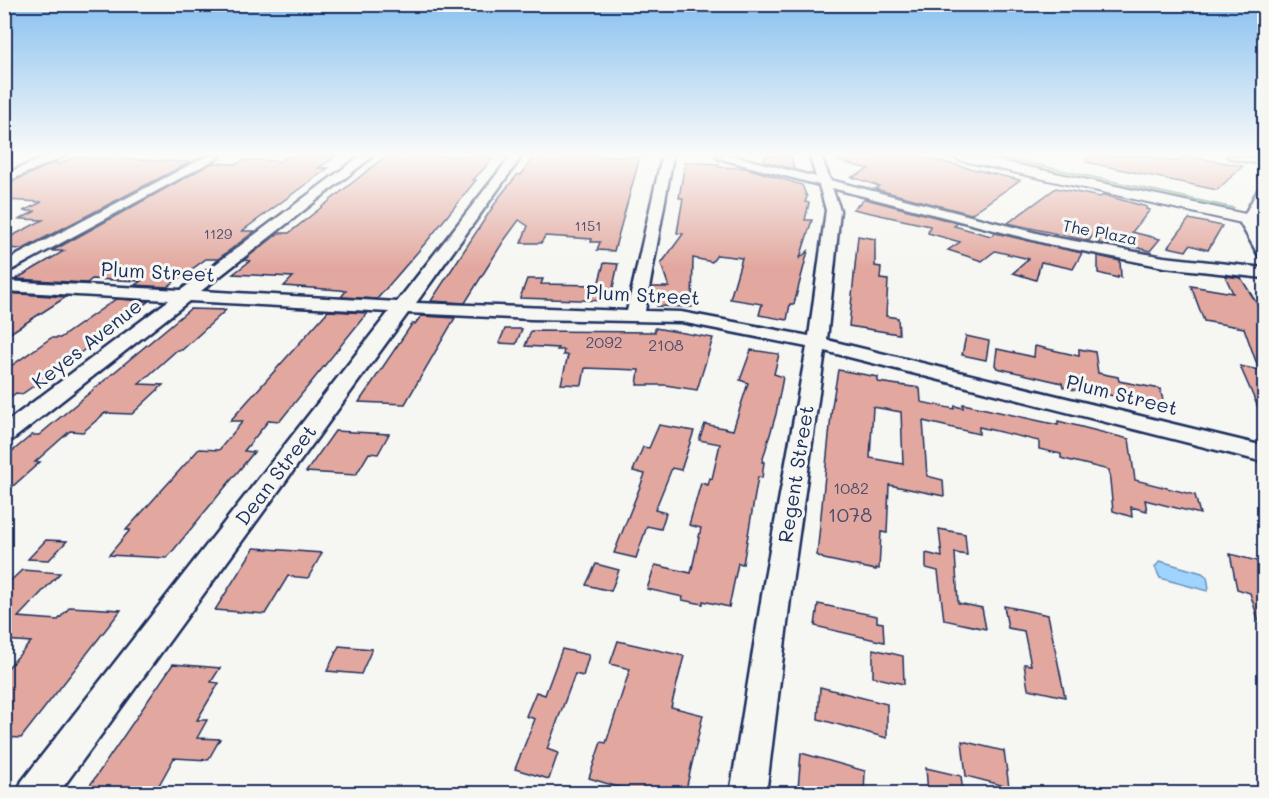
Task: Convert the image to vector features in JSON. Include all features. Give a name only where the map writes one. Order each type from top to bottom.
[{"type":"street","points":[[4,269],[145,193]]},
{"type":"street","name":"Keyes Avenue","points":[[4,435],[318,193]]},
{"type":"street","name":"Dean Street","points":[[36,794],[489,193]]},
{"type":"street","points":[[635,315],[660,193]]},
{"type":"street","name":"Regent Street","points":[[748,794],[778,583],[817,343],[833,210],[827,193]]},
{"type":"street","name":"The Plaza","points":[[873,193],[1052,241],[1164,262],[1264,273]]},
{"type":"street","points":[[1153,193],[1256,213]]},
{"type":"street","points":[[1169,193],[1256,213],[1264,223]]},
{"type":"street","points":[[1263,193],[1256,213],[1247,223],[1264,253]]},
{"type":"street","name":"Plum Street","points":[[4,286],[531,314],[635,315],[691,319],[817,343],[1264,454]]},
{"type":"green space","points":[[1139,193],[1167,193],[1234,208],[1229,213]]},
{"type":"water","points":[[1160,561],[1202,573],[1207,577],[1209,588],[1207,591],[1160,578],[1155,567]]},
{"type":"building","points":[[4,193],[130,193],[23,249],[4,248],[4,240],[43,220],[20,219],[36,211],[23,211],[42,202],[4,200]]},
{"type":"building","points":[[157,193],[294,193],[242,231],[255,231],[218,259],[206,259],[167,287],[135,285],[141,281],[92,279],[87,283],[16,279],[64,251],[52,251]]},
{"type":"building","points":[[339,193],[465,193],[377,299],[341,297],[346,291],[340,290],[284,286],[293,277],[233,274],[250,261],[244,260],[279,233],[289,233]]},
{"type":"building","points":[[502,193],[630,193],[614,251],[597,250],[600,242],[591,242],[592,239],[545,236],[541,243],[521,243],[528,226],[519,220],[465,303],[431,301]]},
{"type":"building","points":[[680,193],[805,193],[805,202],[809,203],[805,220],[812,220],[800,258],[808,251],[794,304],[790,304],[787,320],[759,315],[762,304],[730,299],[742,258],[717,255],[712,262],[693,258],[692,307],[657,306],[657,303],[650,303],[652,287],[669,287],[661,264],[683,234],[677,233],[683,198],[679,198]]},
{"type":"building","points":[[891,193],[1001,193],[971,214]]},
{"type":"building","points":[[1049,193],[1082,193],[1100,197],[1104,195],[1147,207],[1146,209],[1150,210],[1132,232],[1160,239],[1150,251],[1119,243],[1119,247],[1099,243],[1099,226],[1089,241],[1008,223]]},
{"type":"building","points":[[865,199],[958,223],[954,226],[991,236],[995,233],[1082,253],[1073,269],[1041,262],[1036,280],[1013,273],[1029,259],[995,251],[982,261],[948,250],[960,242],[928,233],[930,226],[853,209]]},
{"type":"building","points":[[1189,219],[1222,226],[1208,250],[1190,245],[1186,251],[1168,247]]},
{"type":"building","points":[[858,236],[875,239],[875,266],[881,267],[880,279],[888,280],[886,316],[898,318],[899,334],[849,326]]},
{"type":"building","points":[[1098,256],[1120,261],[1121,277],[1098,273]]},
{"type":"building","points":[[604,263],[618,264],[610,301],[520,298],[527,279],[543,279],[541,284],[598,285]]},
{"type":"building","points":[[1225,276],[1241,278],[1264,315],[1264,421],[1240,366],[1259,370],[1244,328],[1204,321],[1191,286],[1233,293]]},
{"type":"building","points":[[4,293],[66,297],[4,337]]},
{"type":"building","points":[[116,299],[149,301],[67,363],[22,394],[16,393],[4,402],[4,371],[51,338],[60,338]]},
{"type":"building","points":[[190,309],[226,310],[182,350],[177,350],[139,384],[163,385],[132,414],[105,413],[83,432],[70,431],[4,494],[4,458],[32,435],[39,435]]},
{"type":"building","points":[[328,311],[367,313],[280,421],[269,420],[244,451],[254,452],[167,558],[109,555],[130,530],[126,530],[199,449],[219,450],[243,421],[230,421]]},
{"type":"building","points":[[421,316],[455,318],[405,404],[359,402],[412,324],[415,324]]},
{"type":"building","points":[[655,328],[713,338],[697,390],[665,385],[637,385],[639,370],[585,368],[582,385],[561,384],[568,355],[563,355],[564,350],[525,346],[531,331],[655,332]]},
{"type":"building","points":[[505,329],[522,329],[516,344],[499,343]]},
{"type":"building","points":[[966,336],[989,341],[986,360],[962,355]]},
{"type":"building","points":[[1035,346],[1079,356],[1079,349],[1095,352],[1098,373],[1118,377],[1119,381],[1160,389],[1165,407],[1086,390],[1086,393],[1063,387],[1062,383],[997,368],[995,365],[997,349],[1034,357]]},
{"type":"building","points":[[751,350],[779,354],[774,374],[783,377],[776,414],[762,462],[764,462],[762,478],[758,477],[743,564],[738,563],[729,607],[703,601],[703,604],[682,600],[683,597],[647,589],[655,565],[691,573],[701,528],[689,525],[701,483],[708,485],[710,478],[712,479],[720,444],[699,440],[705,424],[733,430],[748,383],[740,380]]},
{"type":"building","points":[[838,370],[878,377],[878,382],[920,388],[921,402],[954,409],[955,406],[963,408],[963,404],[1058,425],[1058,421],[1129,439],[1135,480],[1195,495],[1200,514],[1145,500],[1147,511],[1131,507],[1132,517],[1113,511],[1109,470],[1064,459],[1061,458],[1061,454],[1039,449],[1039,441],[979,427],[979,434],[923,421],[927,476],[943,480],[944,496],[889,485],[887,533],[881,532],[879,569],[824,559],[817,555],[832,406]],"holes":[[[873,407],[901,412],[903,464],[870,458]]]},
{"type":"building","points":[[659,425],[694,431],[681,470],[672,468],[655,510],[666,513],[661,529],[647,526],[636,558],[614,553],[645,474],[633,471],[643,447],[649,448]]},
{"type":"building","points":[[335,431],[389,434],[378,454],[369,453],[356,475],[306,472]]},
{"type":"building","points":[[939,529],[965,534],[967,555],[955,553],[958,603],[982,608],[986,629],[944,620],[938,571],[926,568],[926,553],[942,557]]},
{"type":"building","points":[[46,540],[67,541],[49,560],[28,559]]},
{"type":"building","points":[[254,548],[322,553],[308,578],[288,576],[265,614],[215,610]]},
{"type":"building","points":[[1230,554],[1257,561],[1264,582],[1264,627],[1261,628],[1250,593],[1237,589]]},
{"type":"building","points":[[596,564],[619,570],[611,591],[586,585]]},
{"type":"building","points":[[22,570],[60,573],[18,617],[58,620],[70,607],[121,610],[21,738],[4,737],[4,672],[31,642],[4,640],[4,587]]},
{"type":"building","points":[[818,604],[877,616],[877,622],[883,623],[884,642],[815,626]]},
{"type":"building","points":[[1004,606],[1048,615],[1065,697],[1028,689],[1024,664],[1031,665],[1024,631],[1008,628]]},
{"type":"building","points":[[618,641],[684,656],[671,707],[703,715],[685,794],[631,794],[631,791],[589,778],[601,742],[606,743],[630,669],[610,664]]},
{"type":"building","points":[[339,646],[372,649],[361,674],[327,671]]},
{"type":"building","points":[[562,649],[589,655],[583,676],[575,674],[547,749],[558,753],[549,779],[515,769],[535,719],[526,716],[536,692],[545,695]]},
{"type":"building","points":[[873,649],[903,656],[904,684],[873,677]]},
{"type":"building","points":[[173,664],[220,668],[211,682],[219,683],[197,720],[207,720],[197,738],[220,739],[208,760],[174,758],[154,794],[84,794]]},
{"type":"building","points":[[820,687],[887,704],[887,738],[818,719]]},
{"type":"building","points":[[962,741],[1004,751],[1009,787],[966,776]]},
{"type":"building","points":[[801,753],[865,771],[864,794],[815,794],[798,789]]},
{"type":"building","points":[[926,768],[961,776],[963,794],[928,794]]}]
